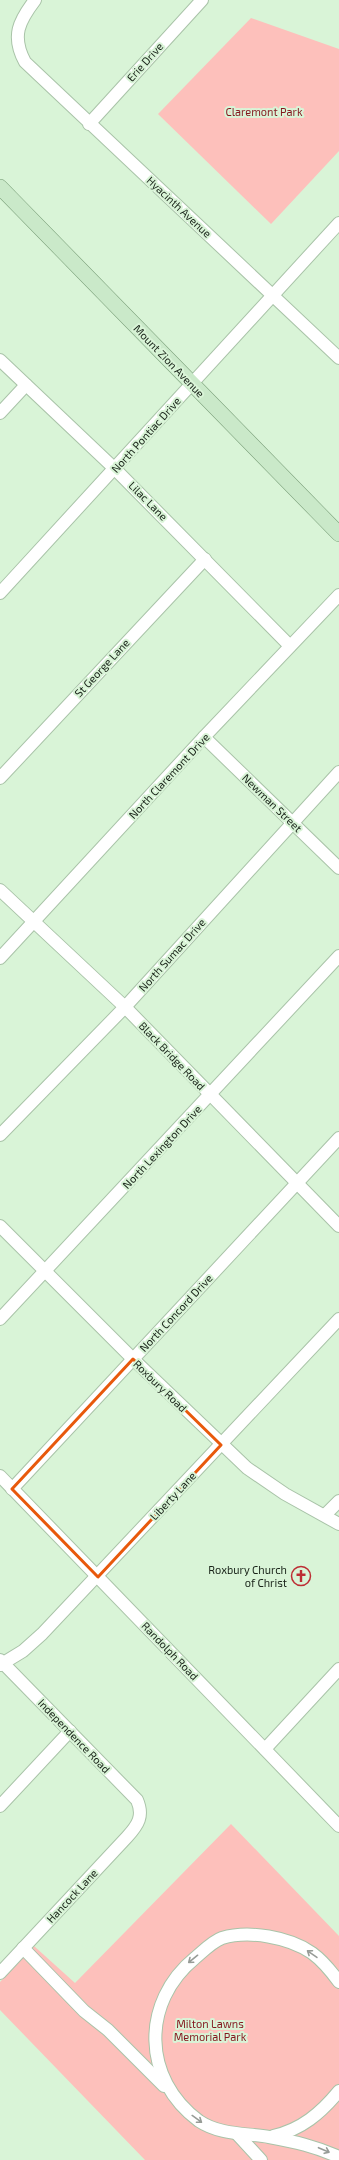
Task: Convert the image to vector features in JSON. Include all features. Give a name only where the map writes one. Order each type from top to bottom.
[{"type":"main road","name":"Mount Zion Avenue","points":[[0,187],[339,534]]},
{"type":"street","name":"Hyacinth Avenue","points":[[35,0],[22,18],[17,32],[21,54],[25,62],[89,124],[339,358]]},
{"type":"street","name":"Erie Drive","points":[[89,124],[202,0]]},
{"type":"street","name":"North Pontiac Drive","points":[[0,592],[116,469],[339,223]]},
{"type":"street","name":"Lilac Lane","points":[[0,360],[116,469],[290,646]]},
{"type":"street","points":[[0,413],[26,385]]},
{"type":"street","name":"St George Lane","points":[[0,778],[205,559]]},
{"type":"street","name":"North Claremont Drive","points":[[0,958],[204,737],[339,595]]},
{"type":"street","name":"Newman Street","points":[[204,737],[339,868]]},
{"type":"street","name":"North Sumac Drive","points":[[0,1135],[125,1007],[339,772]]},
{"type":"street","name":"Black Bridge Road","points":[[0,890],[125,1007],[339,1226]]},
{"type":"street","name":"North Lexington Drive","points":[[0,1320],[339,956]]},
{"type":"street","name":"North Concord Drive","points":[[12,1489],[339,1138]]},
{"type":"street","name":"Roxbury Road","points":[[0,1226],[132,1359],[247,1468],[285,1494],[339,1524]]},
{"type":"street","name":"Liberty Lane","points":[[1,1662],[23,1651],[42,1634],[339,1319]]},
{"type":"street","name":"Randolph Road","points":[[0,1476],[339,1826]]},
{"type":"street","points":[[325,1515],[339,1501]]},
{"type":"street","name":"Independence Road","points":[[1,1662],[137,1800],[141,1816]]},
{"type":"street","points":[[265,1749],[339,1669]]},
{"type":"street","points":[[0,1806],[70,1731]]},
{"type":"street","name":"Hancock Lane","points":[[0,1973],[127,1837],[137,1825],[141,1816]]},
{"type":"street","points":[[177,2100],[161,2076],[156,2056],[158,2010],[182,1968],[221,1938],[247,1935],[268,1936],[290,1942],[312,1952],[329,1968],[339,1982]]},
{"type":"street","points":[[23,1948],[84,2011],[108,2030],[177,2100],[201,2122],[237,2134],[268,2137],[309,2144],[339,2157]]},
{"type":"street","points":[[135,2058],[147,2057],[156,2049]]},
{"type":"street","points":[[268,2137],[284,2133],[305,2123],[322,2110],[339,2091]]},
{"type":"street","points":[[305,2123],[303,2131],[309,2144]]},
{"type":"street","points":[[237,2134],[261,2160]]},
{"type":"highlighted area","points":[[133,1359],[221,1445],[98,1577],[12,1489]]},
{"type":"green space","name":"Claremont Park","points":[[251,18],[339,49],[339,151],[271,224],[158,114]]},
{"type":"green space","name":"Milton Lawns Memorial Park","points":[[231,1824],[339,1936],[339,2160],[145,2160],[0,2010],[0,1982],[34,1946],[75,1983]]},
{"type":"place","name":"Roxbury Church of Christ","points":[[301,1576]]}]
